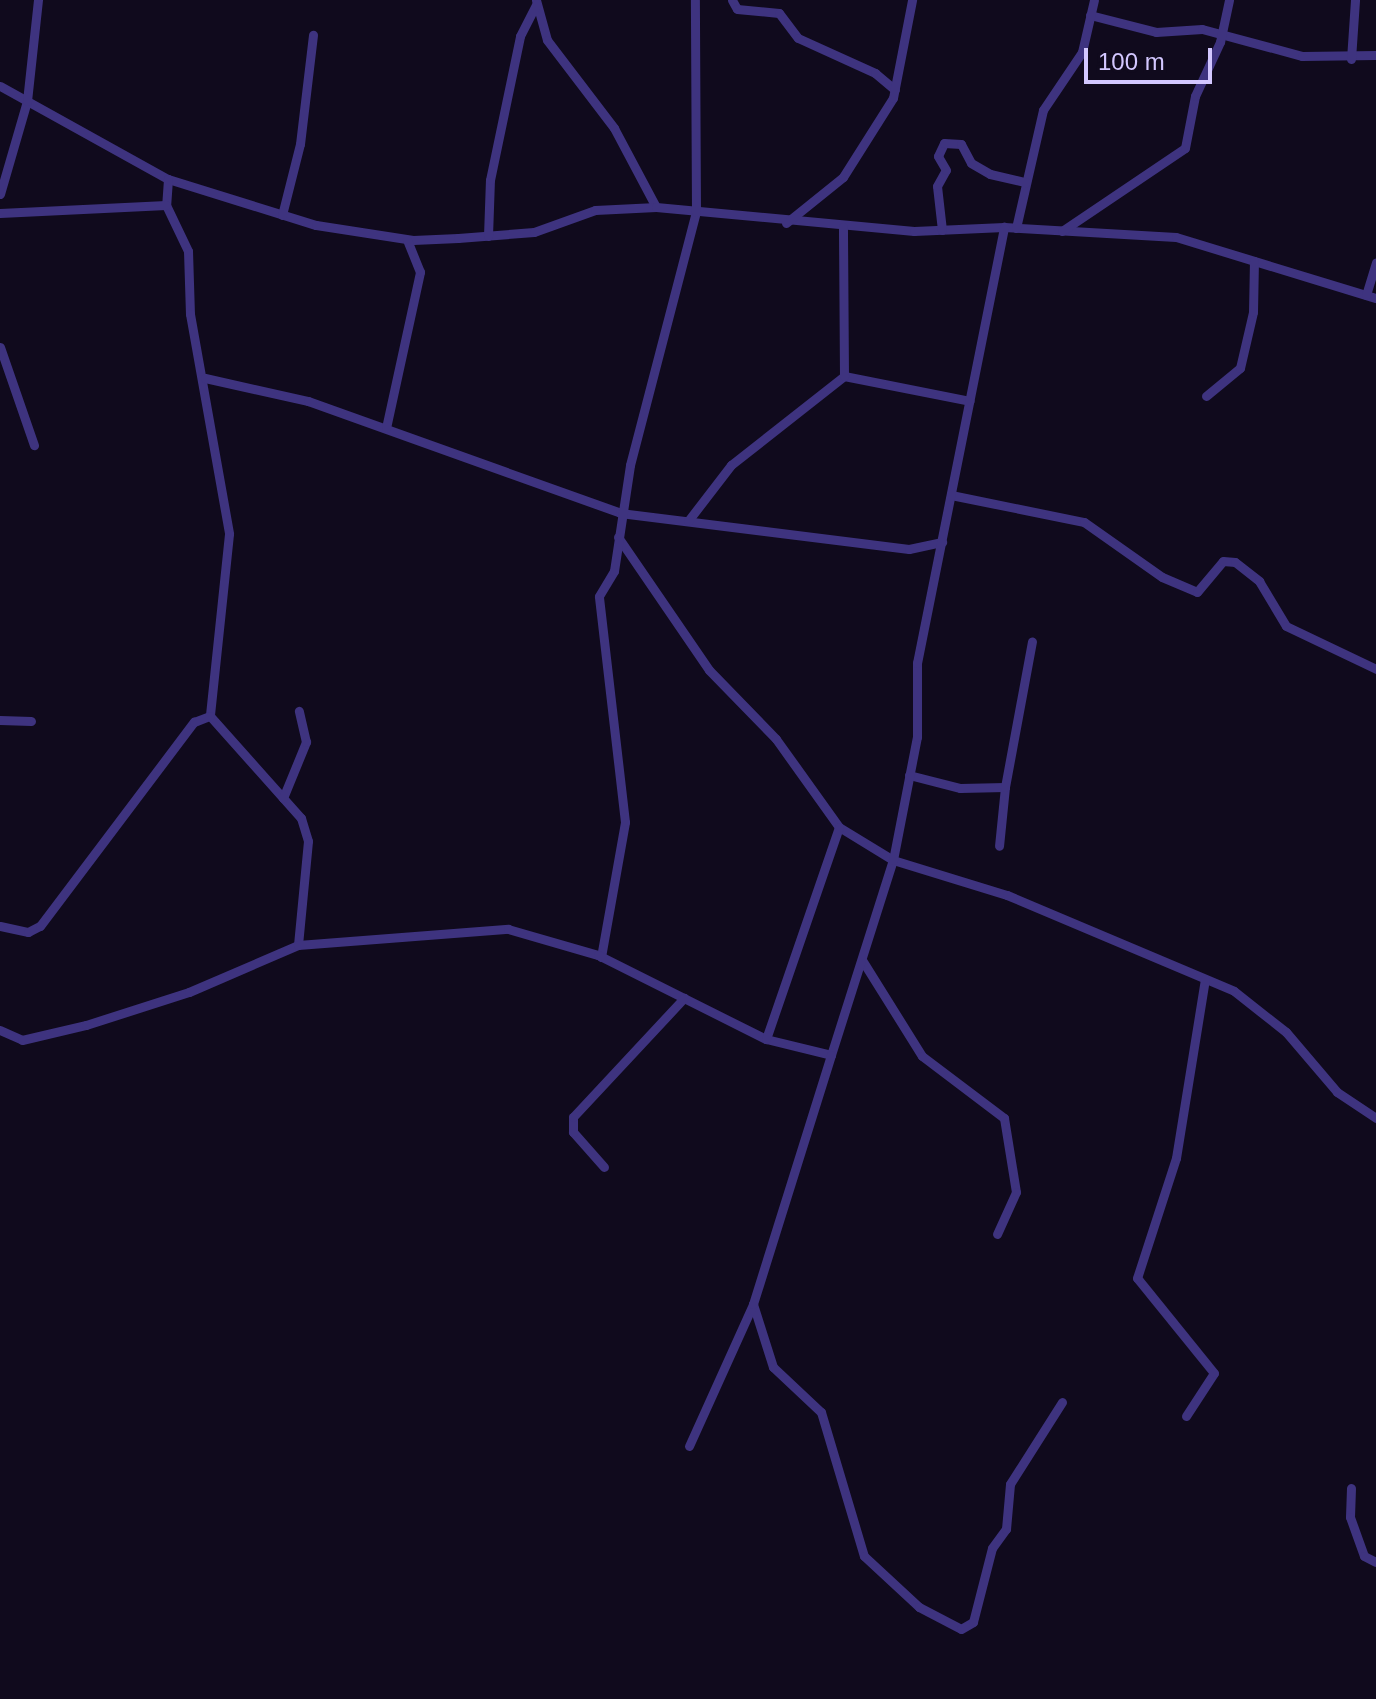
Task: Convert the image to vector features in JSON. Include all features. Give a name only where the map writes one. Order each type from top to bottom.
[{"type":"street","points":[[0,194],[27,101],[38,0]]},
{"type":"street","points":[[601,957],[625,822],[599,596],[614,571],[620,513],[696,212],[695,0]]},
{"type":"street","points":[[732,0],[737,9],[779,13],[798,38],[875,73],[895,90]]},
{"type":"street","points":[[786,223],[843,177],[895,90],[912,0]]},
{"type":"street","points":[[1016,228],[1043,110],[1082,52],[1094,0]]},
{"type":"street","points":[[1062,231],[1185,148],[1195,96],[1221,38],[1229,0]]},
{"type":"street","points":[[1351,59],[1355,0]]},
{"type":"street","points":[[536,2],[547,40],[614,128],[656,207]]},
{"type":"street","points":[[488,236],[490,180],[520,36],[536,2]]},
{"type":"street","points":[[1090,15],[1156,32],[1202,29],[1221,38],[1351,59],[1376,55]]},
{"type":"street","points":[[282,215],[300,144],[313,35]]},
{"type":"street","points":[[0,86],[168,179],[282,215],[407,239],[534,232],[595,210],[656,207],[843,227],[942,230],[1004,227],[1176,237],[1371,296],[1376,262]]},
{"type":"street","points":[[942,230],[937,186],[946,170],[938,156],[944,143],[961,144],[971,163],[990,174],[1026,182]]},
{"type":"street","points":[[168,179],[166,205],[188,251],[190,314],[205,378],[229,534],[210,716],[301,818],[308,841],[298,945]]},
{"type":"street","points":[[0,213],[114,213],[166,205]]},
{"type":"street","points":[[843,227],[844,376]]},
{"type":"street","points":[[689,1446],[753,1304],[893,860],[909,775],[917,663],[1004,227]]},
{"type":"street","points":[[386,428],[420,272],[407,239]]},
{"type":"street","points":[[1206,396],[1240,368],[1253,312],[1254,261]]},
{"type":"street","points":[[0,347],[34,445]]},
{"type":"street","points":[[688,521],[731,465],[844,376],[970,401]]},
{"type":"street","points":[[205,378],[386,428],[620,513],[909,549],[942,542]]},
{"type":"street","points":[[951,495],[1084,522],[1162,577],[1197,592],[1223,561],[1235,562],[1259,581],[1286,626],[1376,669]]},
{"type":"street","points":[[618,537],[709,670],[776,739],[839,827],[893,860],[1007,895],[1205,979],[1262,1010],[1337,1092],[1376,1118]]},
{"type":"street","points":[[999,846],[1005,787],[1032,641]]},
{"type":"street","points":[[283,798],[306,742],[299,711]]},
{"type":"street","points":[[0,926],[28,932],[40,926],[194,722],[210,716]]},
{"type":"street","points":[[0,720],[31,721]]},
{"type":"street","points":[[909,775],[960,788],[1005,787]]},
{"type":"street","points":[[766,1039],[839,827]]},
{"type":"street","points":[[0,1030],[22,1040],[86,1025],[189,992],[298,945],[508,929],[601,957],[766,1039],[831,1055]]},
{"type":"street","points":[[862,960],[922,1056],[1004,1118],[1016,1192],[997,1234]]},
{"type":"street","points":[[1186,1416],[1214,1373],[1137,1278],[1176,1158],[1205,979]]},
{"type":"street","points":[[604,1167],[573,1132],[573,1117],[684,998]]},
{"type":"street","points":[[753,1304],[773,1367],[821,1412],[864,1556],[919,1607],[961,1629],[973,1622],[992,1548],[1006,1529],[1010,1484],[1062,1402]]},
{"type":"street","points":[[1351,1488],[1350,1517],[1364,1556],[1376,1562]]}]
